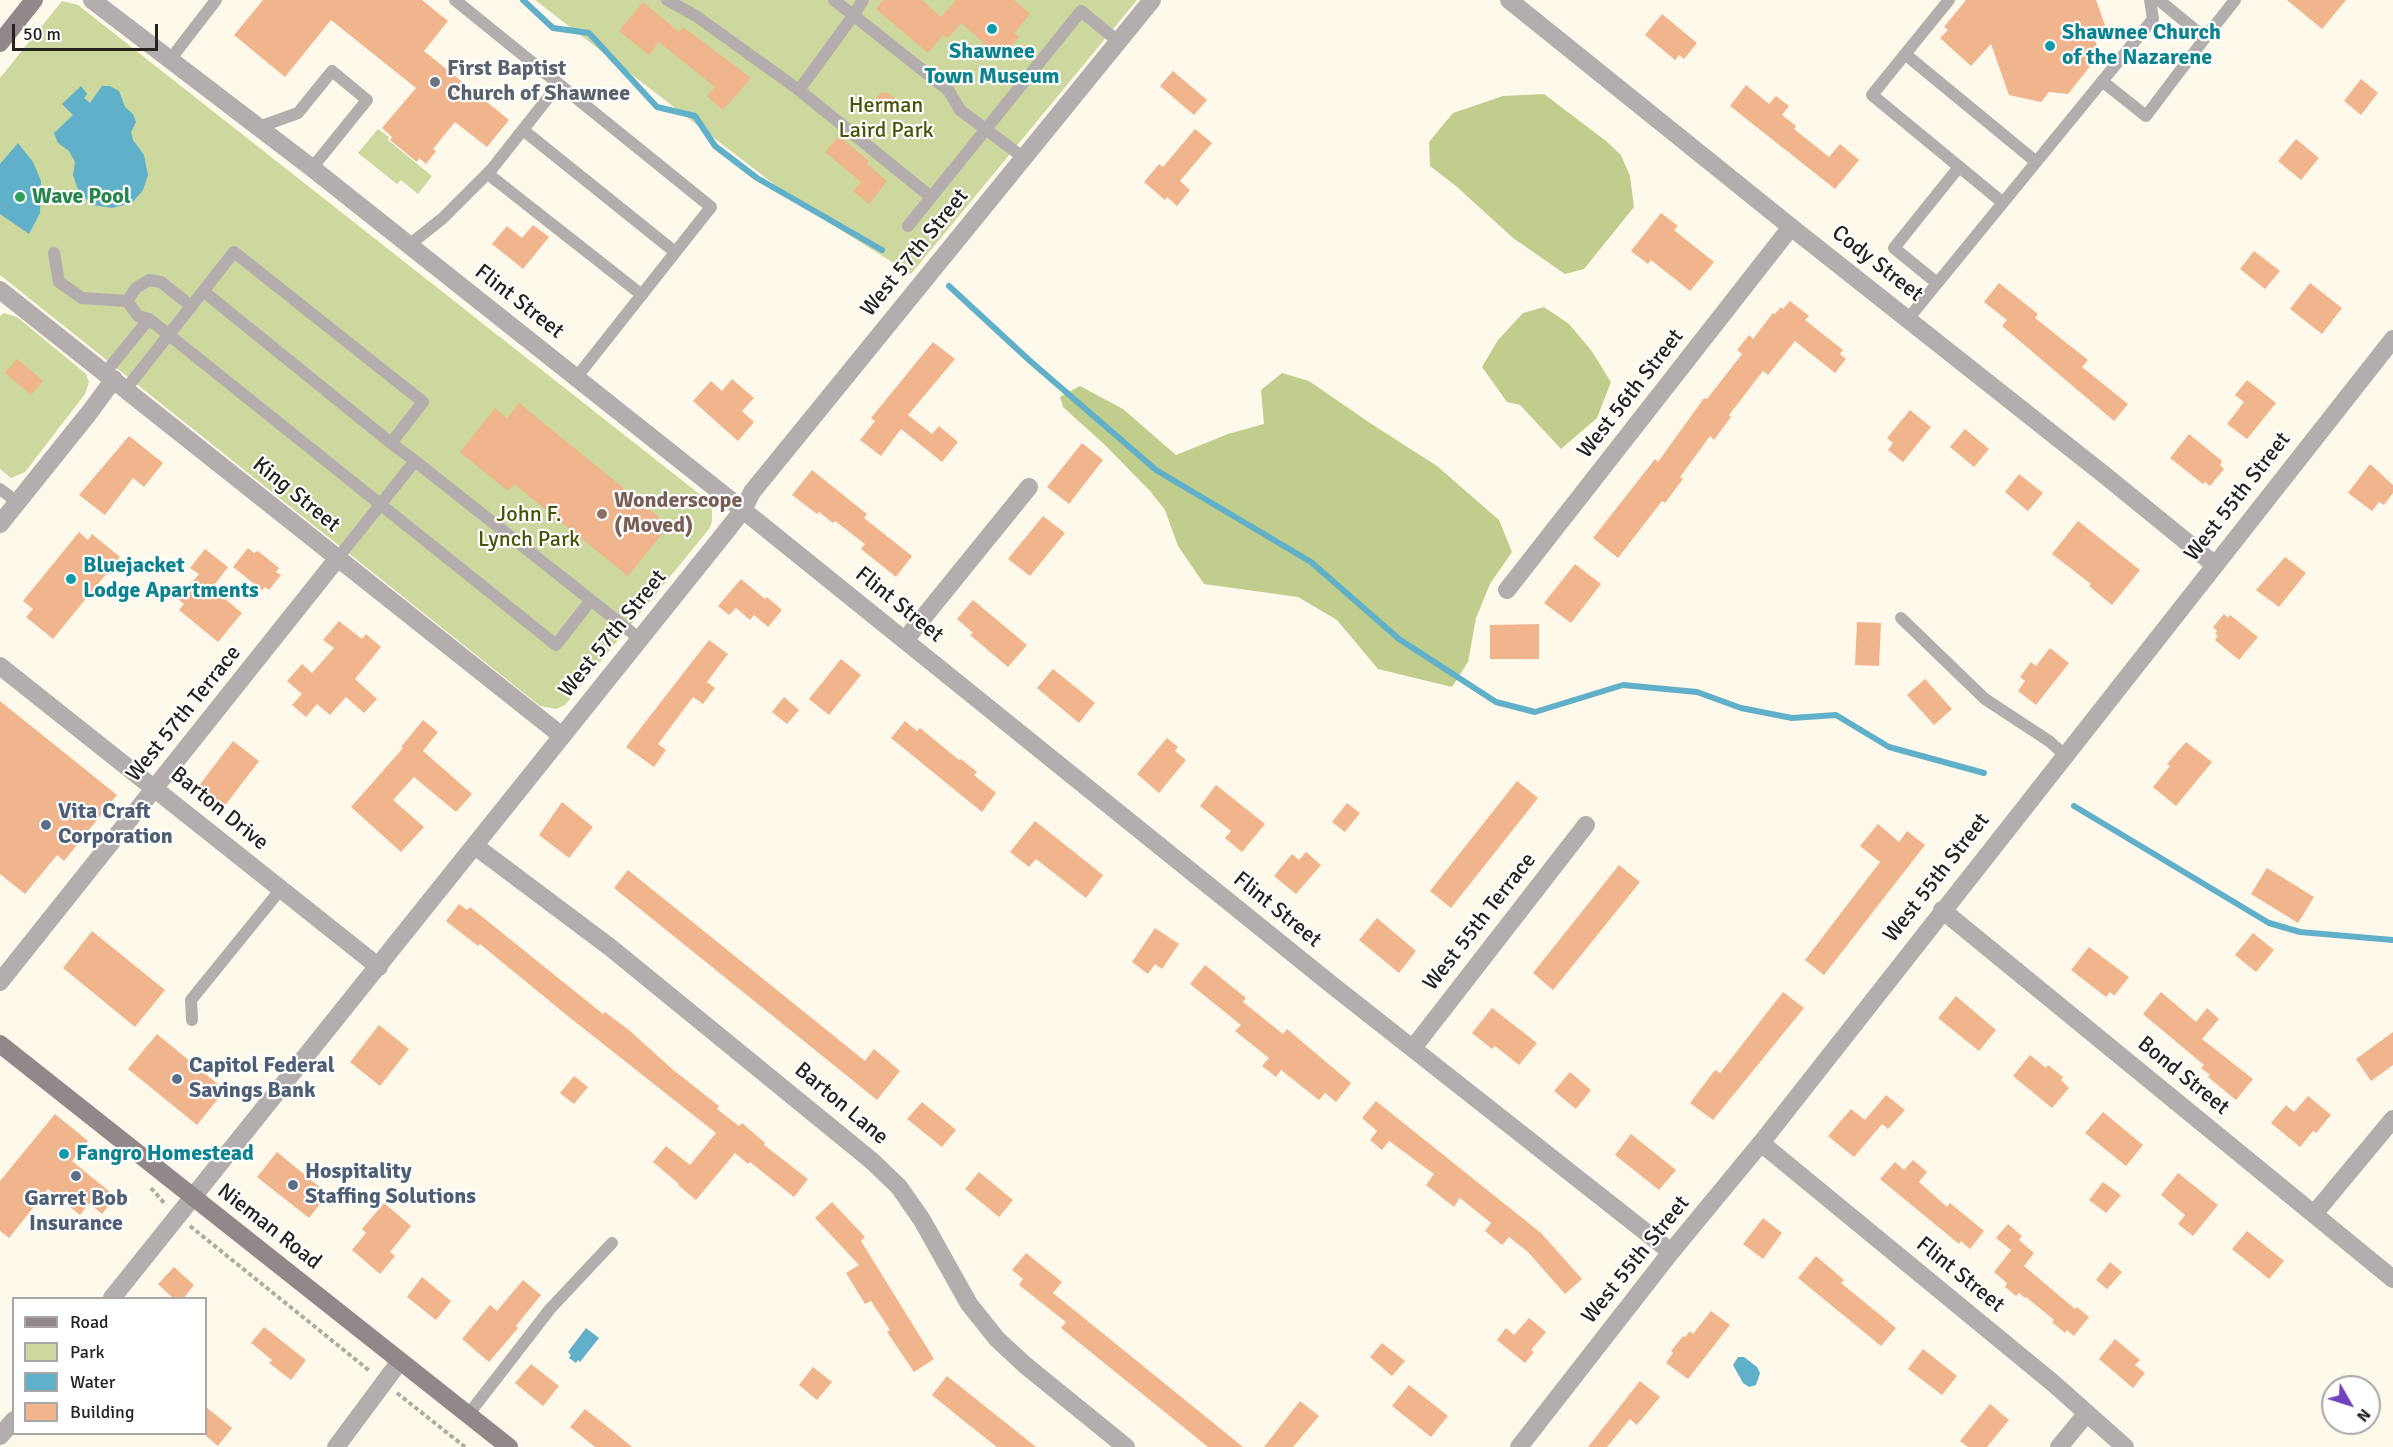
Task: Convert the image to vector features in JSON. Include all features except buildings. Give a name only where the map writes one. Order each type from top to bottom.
[{"type":"main road","points":[[0,43],[34,0]]},
{"type":"main road","name":"Nieman Road","points":[[0,1044],[509,1447]]},
{"type":"street","name":"Flint Street","points":[[92,0],[312,168],[1671,1252]]},
{"type":"street","name":"West 57th Street","points":[[114,1297],[743,510],[752,492],[1152,0]]},
{"type":"street","name":"Cody Street","points":[[1509,0],[2215,565]]},
{"type":"street","name":"West 56th Street","points":[[1508,590],[1791,227]]},
{"type":"street","name":"King Street","points":[[1,293],[115,380],[562,736]]},
{"type":"street","name":"West 55th Street","points":[[1519,1447],[2393,339]]},
{"type":"street","points":[[0,524],[115,380]]},
{"type":"street","points":[[905,640],[1029,487]]},
{"type":"street","name":"West 57th Terrace","points":[[0,982],[337,559]]},
{"type":"street","name":"Barton Drive","points":[[0,666],[379,967]]},
{"type":"street","name":"West 55th Terrace","points":[[1413,1048],[1586,825]]},
{"type":"street","name":"Barton Lane","points":[[475,846],[611,948],[872,1161],[899,1187],[922,1220],[969,1304],[997,1340],[1126,1447]]},
{"type":"street","name":"Bond Street","points":[[1942,910],[2393,1279]]},
{"type":"street","points":[[2314,1214],[2393,1119]]},
{"type":"street","name":"Flint Street","points":[[1761,1143],[2125,1447]]},
{"type":"street","points":[[336,1447],[400,1361]]},
{"type":"street","points":[[2059,1447],[2087,1413]]},
{"type":"lane","points":[[169,61],[216,0]]},
{"type":"lane","points":[[455,0],[711,207],[576,378]]},
{"type":"lane","points":[[667,0],[696,16],[799,90],[931,197]]},
{"type":"lane","points":[[834,0],[949,91],[960,110],[1024,158]]},
{"type":"lane","points":[[799,90],[863,0]]},
{"type":"lane","points":[[1949,0],[1872,95],[2002,202]]},
{"type":"lane","points":[[1908,319],[2153,19],[2150,0]]},
{"type":"lane","points":[[2158,0],[2205,38]]},
{"type":"lane","points":[[2102,81],[2146,116],[2235,0]]},
{"type":"lane","points":[[908,226],[1081,11],[1119,42]]},
{"type":"lane","points":[[1905,54],[2035,161]]},
{"type":"lane","points":[[259,127],[298,113],[332,71],[367,100],[312,168]]},
{"type":"lane","points":[[409,245],[443,218],[488,174],[559,84]]},
{"type":"lane","points":[[523,130],[675,252]]},
{"type":"lane","points":[[1937,283],[1894,248],[1959,167]]},
{"type":"lane","points":[[488,174],[642,295]]},
{"type":"lane","points":[[115,380],[168,335],[234,252],[423,402],[391,443]]},
{"type":"lane","points":[[54,253],[59,282],[82,298],[127,301],[138,316],[148,319],[556,645],[591,600]]},
{"type":"lane","points":[[127,301],[136,288],[149,280],[161,282],[191,306]]},
{"type":"lane","points":[[203,291],[640,639]]},
{"type":"lane","points":[[115,380],[148,319]]},
{"type":"lane","points":[[337,559],[415,461]]},
{"type":"lane","points":[[0,489],[17,502]]},
{"type":"lane","points":[[1901,618],[1985,699],[2049,741],[2065,755]]},
{"type":"lane","points":[[192,1020],[191,1000],[281,889]]},
{"type":"lane","points":[[468,1415],[550,1309],[612,1243]]},
{"type":"path","points":[[189,1226],[370,1371]]},
{"type":"path","points":[[400,1395],[465,1447]]},
{"type":"green space","name":"Herman Laird Park","points":[[535,0],[1137,0],[911,274],[801,205]]},
{"type":"green space","name":"John F. Lynch Park","points":[[62,1],[78,5],[707,500],[712,509],[712,522],[709,529],[565,705],[556,709],[540,706],[0,275],[0,78]]},
{"type":"green space","points":[[1544,94],[1621,155],[1630,176],[1634,207],[1584,269],[1565,274],[1513,238],[1456,186],[1430,166],[1429,142],[1453,113],[1503,96]]},
{"type":"green space","points":[[378,129],[432,176],[418,194],[401,180],[397,184],[358,153]]},
{"type":"green space","points":[[1544,307],[1569,324],[1591,350],[1611,382],[1597,418],[1561,449],[1520,405],[1507,402],[1482,367],[1498,340],[1523,313]]},
{"type":"green space","points":[[4,313],[17,317],[86,374],[89,382],[85,394],[25,472],[11,478],[0,469],[0,316]]},
{"type":"green space","points":[[1282,373],[1309,381],[1437,466],[1499,520],[1512,552],[1490,584],[1476,618],[1468,662],[1452,687],[1378,669],[1337,620],[1298,597],[1204,584],[1178,546],[1165,510],[1150,491],[1105,445],[1063,407],[1060,397],[1080,386],[1123,409],[1176,455],[1228,434],[1264,424],[1261,390]]},
{"type":"water","points":[[81,86],[87,94],[84,98],[90,103],[102,86],[110,86],[119,91],[125,107],[133,114],[136,122],[131,132],[133,140],[144,155],[148,175],[143,190],[132,203],[112,208],[94,205],[79,193],[73,175],[75,162],[69,151],[58,143],[54,133],[73,115],[62,104]]},
{"type":"water","name":"Wave Pool","points":[[18,143],[33,162],[41,181],[40,213],[29,234],[0,214],[0,164]]},
{"type":"water","points":[[586,1328],[599,1338],[580,1362],[578,1360],[576,1363],[569,1358],[571,1355],[568,1352]]},
{"type":"water","points":[[1738,1357],[1744,1357],[1757,1367],[1760,1373],[1756,1385],[1749,1387],[1743,1383],[1733,1365]]},
{"type":"waterway","points":[[523,0],[553,28],[589,33],[657,107],[695,116],[715,146],[757,178],[882,250]]},
{"type":"waterway","points":[[949,286],[1029,360],[1156,470],[1311,562],[1399,639],[1496,702],[1535,712],[1623,685],[1697,692],[1741,708],[1792,718],[1836,715],[1889,747],[1984,773]]},
{"type":"waterway","points":[[2074,806],[2269,923],[2300,932],[2393,940]]},
{"type":"place","name":"Shawnee Town Museum","points":[[992,29]]},
{"type":"place","name":"Shawnee Church of the Nazarene","points":[[2050,46]]},
{"type":"place","name":"First Baptist Church of Shawnee","points":[[435,82]]},
{"type":"place","name":"Wave Pool","points":[[20,197]]},
{"type":"place","name":"Wonderscope (Moved)","points":[[602,514]]},
{"type":"place","name":"Bluejacket Lodge Apartments","points":[[71,579]]},
{"type":"place","name":"Vita Craft Corporation","points":[[46,825]]},
{"type":"place","name":"Capitol Federal Savings Bank","points":[[177,1079]]},
{"type":"place","name":"Fangro Homestead","points":[[64,1154]]},
{"type":"place","name":"Garret Bob Insurance","points":[[76,1176]]},
{"type":"place","name":"Hospitality Staffing Solutions","points":[[293,1185]]}]
